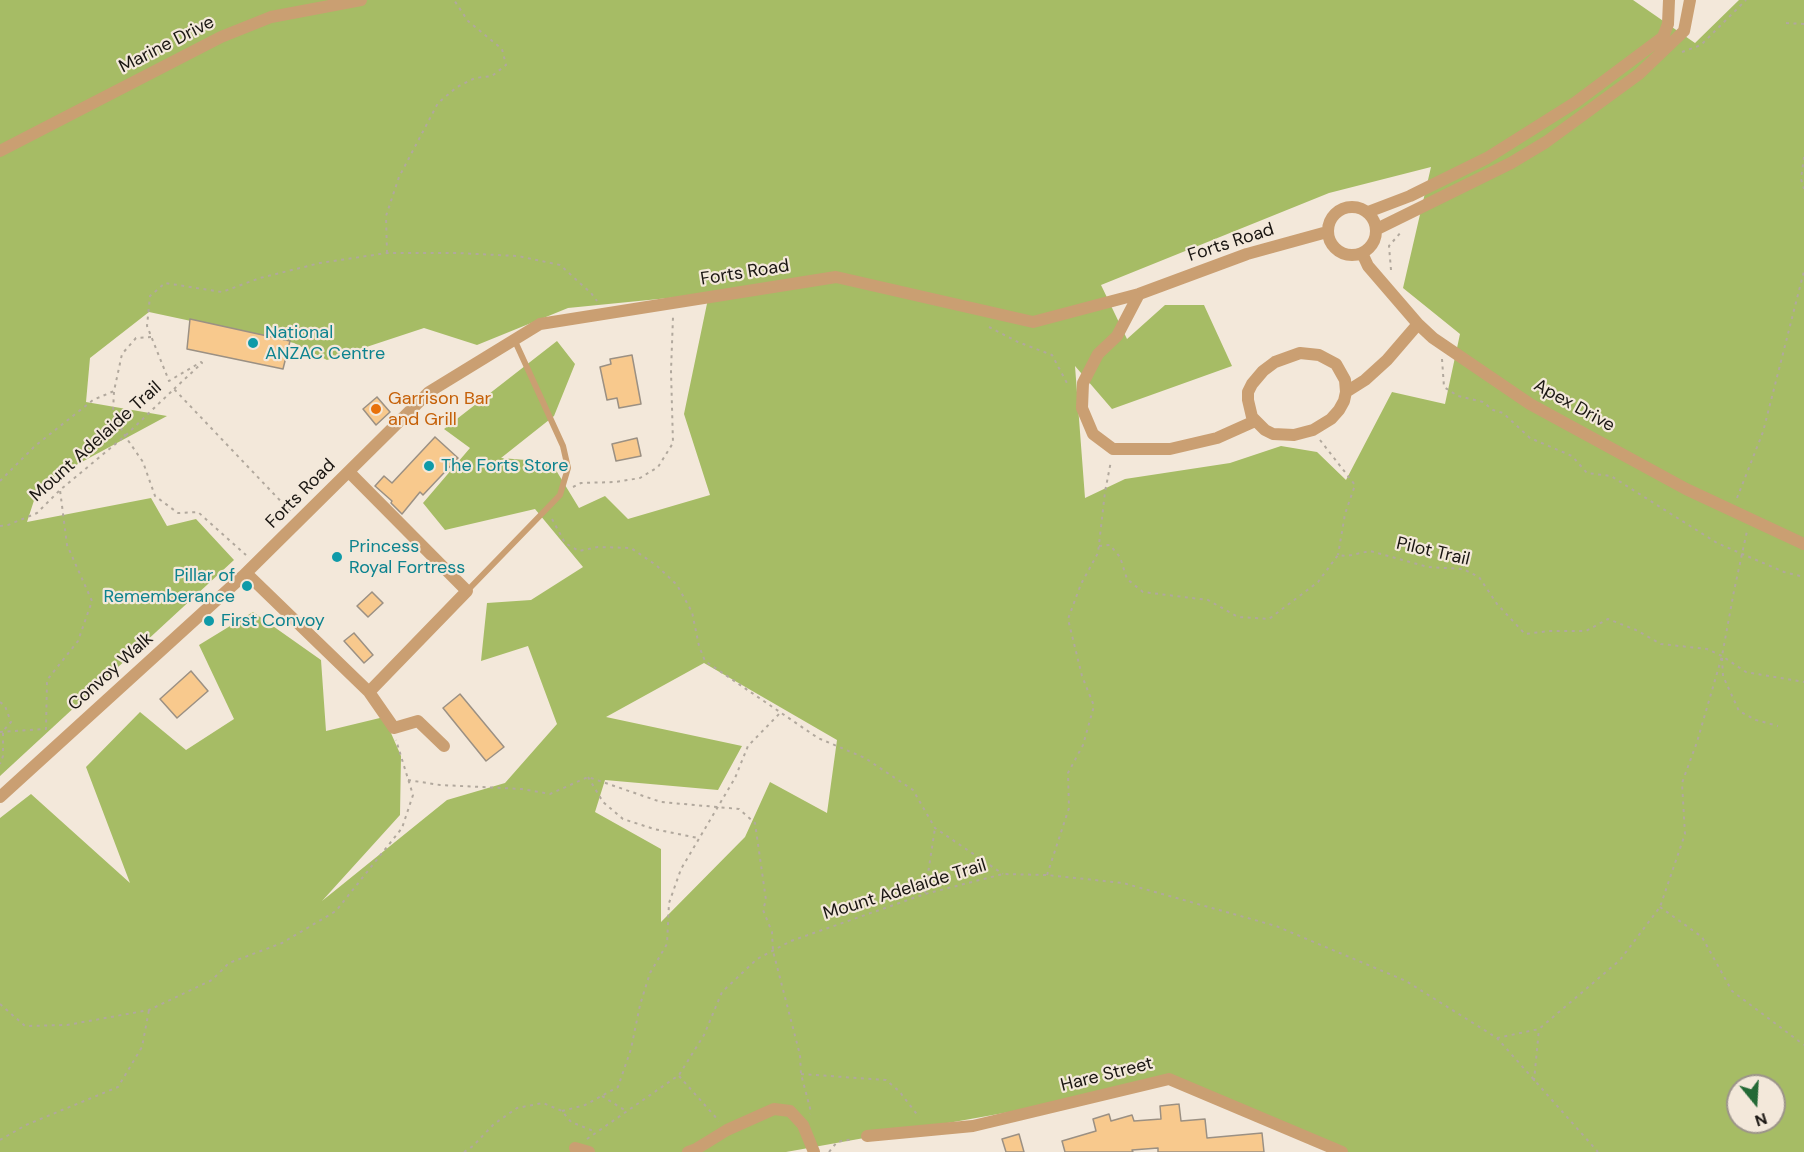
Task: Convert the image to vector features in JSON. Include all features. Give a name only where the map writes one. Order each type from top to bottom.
[{"type":"street","name":"Marine Drive","points":[[0,151],[220,38],[271,17],[361,0]]},
{"type":"street","points":[[1368,212],[1419,192],[1487,158],[1544,124],[1662,37],[1668,24],[1669,0]]},
{"type":"street","points":[[1377,229],[1511,163],[1546,142],[1592,109],[1639,74],[1684,31],[1690,0]]},
{"type":"street","points":[[1350,206],[1360,207],[1368,212],[1377,229],[1370,248],[1362,254],[1350,255],[1339,252],[1330,244],[1327,232],[1328,223],[1333,214],[1341,208],[1350,206]]},
{"type":"street","name":"Forts Road","points":[[246,573],[429,392],[540,324],[836,277],[1033,322],[1139,294],[1247,254],[1327,232]]},
{"type":"street","name":"Apex Drive","points":[[1362,254],[1368,266],[1418,324],[1442,344],[1530,404],[1686,489],[1804,544]]},
{"type":"street","points":[[1139,294],[1117,336],[1098,354],[1083,383],[1082,408],[1093,434],[1113,449],[1170,449],[1216,438],[1255,421]]},
{"type":"street","points":[[1346,392],[1372,374],[1418,324]]},
{"type":"street","points":[[1310,353],[1328,358],[1341,371],[1345,380],[1346,392],[1340,411],[1313,430],[1282,435],[1264,430],[1255,421],[1249,411],[1248,400],[1252,384],[1263,371],[1287,357],[1310,353]]},
{"type":"street","points":[[349,472],[467,591],[369,692]]},
{"type":"street","points":[[246,573],[369,692],[394,728],[418,721],[444,746]]},
{"type":"street","name":"Convoy Walk","points":[[0,797],[246,573]]},
{"type":"street","name":"Hare Street","points":[[867,1136],[973,1126],[1169,1079],[1342,1152]]},
{"type":"street","points":[[688,1152],[727,1130],[774,1108],[790,1111],[803,1125],[814,1152]]},
{"type":"street","points":[[574,1148],[589,1152]]},
{"type":"lane","points":[[467,591],[560,495],[568,468],[563,446],[514,339]]},
{"type":"path","points":[[387,253],[386,216],[399,177],[438,103],[457,87],[475,78],[492,76],[506,65],[502,49],[468,21],[454,0]]},
{"type":"path","points":[[1786,23],[1804,24]]},
{"type":"path","points":[[1804,157],[1802,180],[1804,189]]},
{"type":"path","points":[[174,389],[202,363],[169,381],[147,326],[150,296],[165,283],[222,292],[260,278],[320,263],[387,253],[518,255],[560,265],[591,293],[605,314]]},
{"type":"path","points":[[1733,511],[1763,432],[1804,271]]},
{"type":"path","points":[[560,495],[580,483],[616,482],[640,478],[658,467],[673,443],[671,371],[674,303]]},
{"type":"path","points":[[980,322],[1018,342],[1052,355],[1082,408]]},
{"type":"path","points":[[151,337],[136,338],[122,354],[114,391],[113,412],[125,436],[143,462],[155,496],[178,513],[198,512],[256,564]]},
{"type":"path","points":[[1442,344],[1444,387],[1458,396],[1483,402],[1493,410],[1503,413],[1530,438],[1572,456],[1587,473],[1611,476],[1717,543],[1734,551],[1743,552],[1784,572],[1804,577]]},
{"type":"path","name":"Mount Adelaide Trail","points":[[0,525],[8,525],[37,513],[60,490],[125,436],[174,389],[300,521]]},
{"type":"path","points":[[0,481],[35,446],[93,400],[114,391]]},
{"type":"path","points":[[1099,546],[1110,545],[1120,557],[1127,579],[1143,592],[1208,600],[1238,617],[1269,619],[1318,582],[1338,555],[1342,530],[1355,485],[1313,430]]},
{"type":"path","points":[[1047,875],[1069,808],[1068,773],[1083,745],[1094,706],[1082,676],[1068,619],[1081,584],[1098,553],[1113,449]]},
{"type":"path","points":[[2,732],[46,729],[47,680],[78,641],[92,601],[67,545],[60,490]]},
{"type":"path","points":[[546,509],[565,543],[579,551],[598,547],[631,548],[656,565],[677,585],[693,612],[699,646],[705,661],[818,738],[865,758],[913,790],[935,828],[1004,874]]},
{"type":"path","points":[[1497,1038],[1539,1029],[1620,960],[1660,907],[1685,834],[1682,783],[1697,742],[1722,656],[1750,520]]},
{"type":"path","name":"Pilot Trail","points":[[1338,555],[1347,556],[1370,551],[1428,567],[1463,569],[1479,578],[1497,604],[1525,634],[1586,630],[1608,620],[1636,630],[1661,644],[1707,649],[1746,672],[1804,682]]},
{"type":"path","points":[[1722,656],[1723,676],[1739,711],[1756,720],[1778,726]]},
{"type":"path","points":[[0,702],[5,706],[11,722],[2,732],[3,756],[0,764]]},
{"type":"path","points":[[562,1111],[585,1105],[618,1087],[631,1049],[640,1005],[650,973],[667,945],[669,903],[681,869],[735,778],[748,746],[781,712]]},
{"type":"path","points":[[0,1004],[25,1026],[67,1024],[149,1010],[212,980],[230,963],[282,943],[336,911],[402,828],[412,795],[393,732],[394,728]]},
{"type":"path","points":[[408,780],[440,785],[522,789],[550,794],[588,777],[661,802],[739,809],[755,823],[766,900],[763,910],[772,932],[773,951],[800,1055],[801,1074],[811,1112],[803,1125]]},
{"type":"path","points":[[588,777],[603,802],[622,819],[654,829],[698,838]]},
{"type":"path","points":[[925,894],[935,828]]},
{"type":"path","name":"Mount Adelaide Trail","points":[[464,1152],[494,1124],[517,1108],[543,1103],[562,1111],[571,1122],[596,1132],[679,1075],[704,1035],[722,992],[757,959],[791,941],[925,894],[1004,874],[1047,875],[1123,884],[1276,926],[1406,981],[1497,1038],[1598,1152]]},
{"type":"path","points":[[1660,907],[1702,938],[1732,991],[1804,1045]]},
{"type":"path","points":[[0,1140],[26,1125],[118,1087],[142,1047],[149,1010]]},
{"type":"path","points":[[1534,1082],[1539,1029]]},
{"type":"path","points":[[801,1074],[886,1080],[899,1091],[912,1110],[935,1130]]},
{"type":"path","points":[[679,1075],[727,1130]]},
{"type":"path","points":[[602,1096],[626,1111]]},
{"type":"path","points":[[829,1152],[837,1142],[867,1136]]},
{"type":"green space","points":[[0,0],[1633,0],[1695,43],[1739,0],[1804,0],[1804,1152],[1342,1152],[1177,1082],[786,1152],[0,1152],[0,818],[31,794],[130,883],[86,767],[140,712],[186,750],[234,719],[199,645],[253,612],[321,660],[326,731],[384,717],[401,756],[400,815],[322,901],[447,800],[505,783],[557,724],[528,646],[481,661],[487,603],[531,600],[583,567],[535,509],[445,530],[423,503],[470,448],[444,429],[557,341],[575,364],[554,416],[501,458],[551,462],[579,508],[605,496],[628,519],[710,495],[684,414],[709,294],[568,308],[477,345],[424,328],[327,360],[294,343],[149,312],[90,358],[86,402],[167,416],[39,485],[27,522],[151,498],[167,526],[196,519],[234,560],[0,776]],"holes":[[[1431,167],[1403,288],[1460,334],[1445,404],[1392,392],[1346,480],[1317,452],[1281,446],[1230,463],[1125,479],[1085,498],[1075,366],[1112,409],[1232,366],[1204,305],[1165,305],[1127,339],[1101,285],[1329,193]],[[704,663],[837,740],[827,813],[770,782],[745,837],[661,922],[661,849],[595,812],[605,780],[718,790],[742,746],[606,717]]]},
{"type":"building","points":[[190,319],[290,341],[283,369],[187,349]]},
{"type":"building","points":[[632,355],[641,404],[619,408],[617,398],[607,400],[600,367],[611,364],[610,359]]},
{"type":"building","points":[[377,397],[390,412],[376,425],[363,409]]},
{"type":"building","name":"The Forts Store","points":[[435,437],[458,458],[423,495],[420,492],[402,514],[391,503],[392,501],[375,486],[384,476],[392,483]]},
{"type":"building","points":[[637,438],[641,456],[616,461],[612,444]]},
{"type":"building","points":[[372,592],[383,603],[368,617],[357,606]]},
{"type":"building","points":[[354,633],[373,655],[364,663],[344,641]]},
{"type":"building","points":[[191,671],[208,691],[177,718],[160,699]]},
{"type":"building","points":[[460,694],[504,747],[486,761],[443,708]]},
{"type":"building","points":[[1179,1104],[1181,1121],[1205,1119],[1207,1138],[1262,1133],[1264,1152],[1158,1152],[1158,1148],[1132,1150],[1133,1152],[1065,1152],[1062,1141],[1096,1131],[1093,1119],[1109,1114],[1111,1121],[1132,1115],[1134,1121],[1161,1119],[1160,1106]]},
{"type":"building","points":[[1019,1134],[1024,1152],[1006,1152],[1002,1139]]},
{"type":"place","name":"National ANZAC Centre","points":[[253,343]]},
{"type":"place","name":"Garrison Bar and Grill","points":[[376,409]]},
{"type":"place","name":"The Forts Store","points":[[429,466]]},
{"type":"place","name":"Princess Royal Fortress","points":[[337,557]]},
{"type":"place","name":"Pillar of Rememberance","points":[[247,586]]},
{"type":"place","name":"First Convoy","points":[[209,621]]}]
